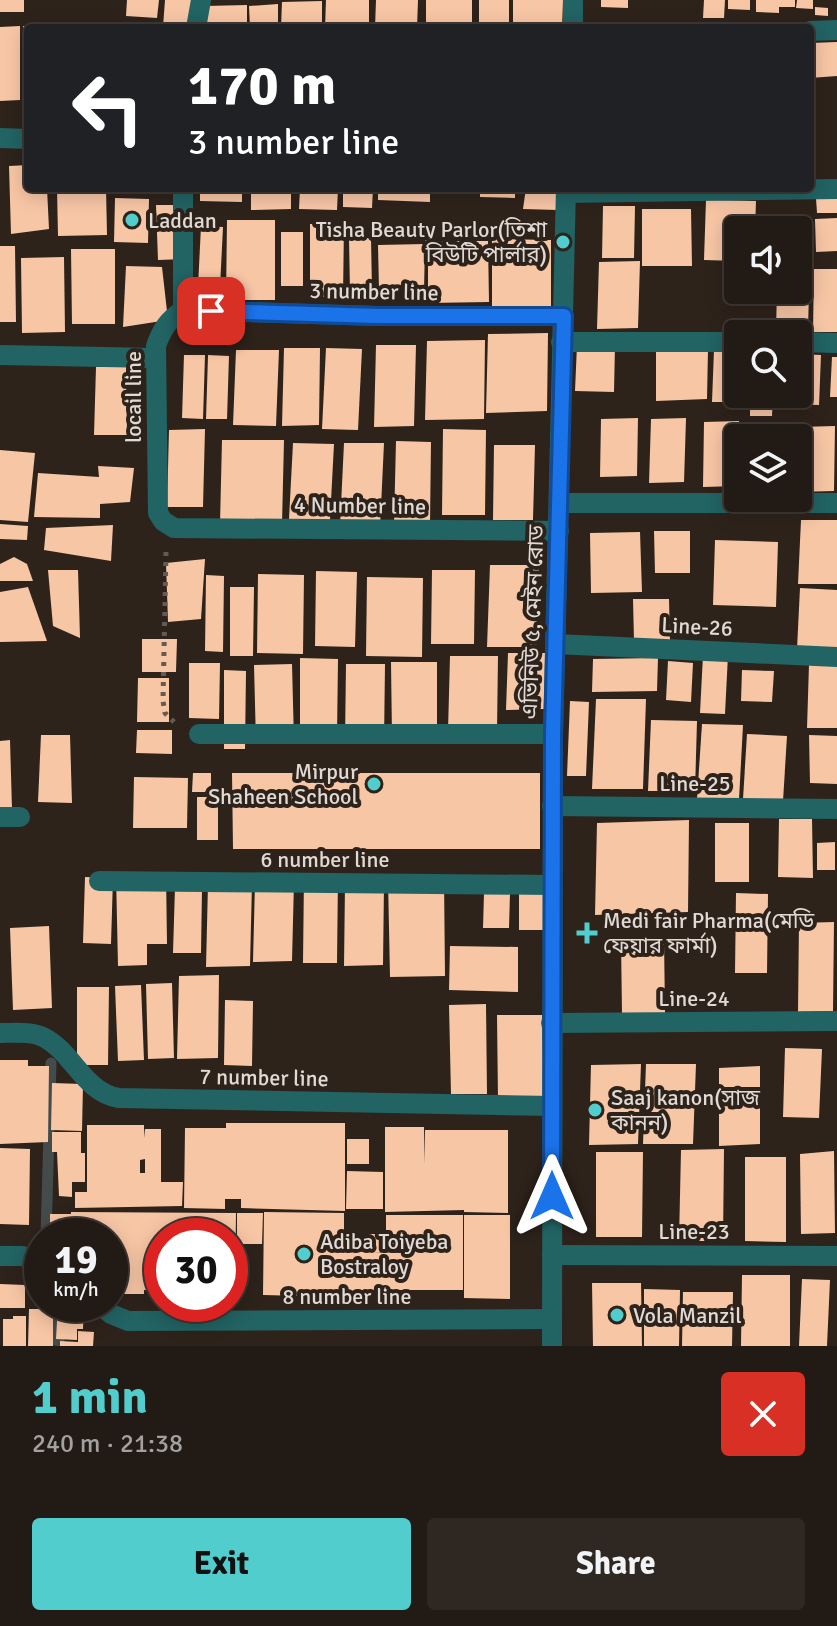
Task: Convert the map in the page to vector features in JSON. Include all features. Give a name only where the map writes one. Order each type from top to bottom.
[{"type":"street","points":[[197,24],[201,0]]},
{"type":"street","points":[[573,0],[573,24]]},
{"type":"street","points":[[814,31],[837,30]]},
{"type":"street","points":[[0,138],[24,139]]},
{"type":"street","points":[[814,189],[837,189]]},
{"type":"street","points":[[183,192],[183,310]]},
{"type":"street","name":"এভিনিউ ৫, মেইন রোড","points":[[552,1346],[551,885],[566,192]]},
{"type":"street","name":"3 number line","points":[[183,310],[378,316],[564,316]]},
{"type":"street","name":"locail line","points":[[165,522],[158,513],[156,346],[170,318],[183,310]]},
{"type":"street","points":[[561,342],[724,342]]},
{"type":"street","points":[[812,342],[837,343]]},
{"type":"street","points":[[0,355],[155,358]]},
{"type":"street","points":[[559,503],[837,503]]},
{"type":"street","name":"4 Number line","points":[[165,522],[174,528],[559,531]]},
{"type":"street","name":"Line-26","points":[[555,644],[837,657]]},
{"type":"street","points":[[199,734],[553,734]]},
{"type":"street","name":"Line-25","points":[[552,806],[837,809]]},
{"type":"street","name":"6 number line","points":[[99,881],[551,885]]},
{"type":"street","name":"Line-24","points":[[551,1023],[837,1021]]},
{"type":"street","name":"7 number line","points":[[0,1033],[32,1034],[45,1038],[97,1089],[107,1096],[119,1098],[551,1106]]},
{"type":"street","name":"Line-23","points":[[552,1255],[837,1256]]},
{"type":"street","points":[[0,1256],[24,1256]]},
{"type":"street","name":"8 number line","points":[[128,1321],[552,1319]]},
{"type":"path","points":[[165,522],[163,701],[165,713],[171,720],[199,734]]},
{"type":"building","points":[[0,0],[24,0],[24,12],[0,12]]},
{"type":"building","points":[[127,0],[159,0],[157,18],[126,16]]},
{"type":"building","points":[[165,0],[197,0],[195,24],[163,24]]},
{"type":"building","points":[[326,0],[369,0],[369,24],[325,24]]},
{"type":"building","points":[[376,0],[418,0],[417,24],[375,24]]},
{"type":"building","points":[[426,0],[472,0],[472,24],[426,24]]},
{"type":"building","points":[[479,0],[509,0],[509,24],[479,24]]},
{"type":"building","points":[[513,0],[563,0],[562,24],[513,24]]},
{"type":"building","points":[[601,0],[628,0],[628,8],[601,7]]},
{"type":"building","points":[[704,0],[725,0],[724,18],[703,18]]},
{"type":"building","points":[[728,0],[750,0],[750,10],[728,9]]},
{"type":"building","points":[[756,0],[795,0],[795,7],[779,7],[779,13],[756,12]]},
{"type":"building","points":[[797,0],[813,0],[813,9],[796,8]]},
{"type":"building","points":[[322,1],[322,24],[281,24],[282,2]]},
{"type":"building","points":[[278,4],[278,24],[250,24],[249,6]]},
{"type":"building","points":[[247,5],[247,24],[204,24],[205,6]]},
{"type":"building","points":[[815,7],[828,8],[828,16],[815,15]]},
{"type":"building","points":[[20,26],[20,100],[0,101],[0,27]]},
{"type":"building","points":[[23,26],[24,26],[24,100]]},
{"type":"building","points":[[837,42],[837,76],[814,78],[814,43]]},
{"type":"building","points":[[24,165],[24,192],[47,192],[49,229],[11,234],[9,166]]},
{"type":"building","points":[[57,192],[106,192],[107,235],[58,236]]},
{"type":"building","points":[[200,192],[242,192],[242,202],[200,201]]},
{"type":"building","points":[[251,192],[291,192],[291,209],[251,210]]},
{"type":"building","points":[[300,192],[338,192],[337,210],[299,209]]},
{"type":"building","points":[[343,192],[373,192],[372,208],[343,207]]},
{"type":"building","points":[[378,192],[430,192],[430,202],[378,200]]},
{"type":"building","points":[[480,192],[515,192],[515,198],[480,197]]},
{"type":"building","points":[[525,192],[560,192],[558,210],[523,209]]},
{"type":"building","name":"Laddan","points":[[115,198],[149,199],[148,243],[114,242]]},
{"type":"building","points":[[816,198],[837,198],[837,213],[817,213]]},
{"type":"building","points":[[706,200],[756,201],[755,216],[724,216],[724,261],[704,260]]},
{"type":"building","points":[[156,205],[183,205],[185,259],[158,260]]},
{"type":"building","points":[[603,206],[635,206],[634,258],[602,258]]},
{"type":"building","points":[[642,209],[691,209],[692,266],[642,266]]},
{"type":"building","points":[[837,218],[837,251],[816,252],[815,219]]},
{"type":"building","points":[[227,220],[275,220],[275,300],[226,300]]},
{"type":"building","points":[[310,224],[344,224],[343,297],[310,297]]},
{"type":"building","points":[[201,226],[223,227],[220,287],[198,287]]},
{"type":"building","points":[[281,232],[303,232],[303,286],[281,286]]},
{"type":"building","points":[[349,238],[371,238],[372,291],[350,291]]},
{"type":"building","points":[[492,239],[551,240],[551,309],[492,308]]},
{"type":"building","points":[[428,241],[488,241],[489,302],[428,303]]},
{"type":"building","points":[[425,244],[424,291],[379,289],[378,245]]},
{"type":"building","points":[[0,246],[15,246],[16,322],[0,322]]},
{"type":"building","points":[[71,249],[115,249],[115,324],[72,324]]},
{"type":"building","points":[[64,257],[65,332],[22,333],[21,258]]},
{"type":"building","points":[[640,261],[638,328],[597,329],[599,262]]},
{"type":"building","points":[[126,266],[162,267],[168,320],[123,327]]},
{"type":"building","points":[[814,269],[837,269],[837,332],[813,332]]},
{"type":"building","points":[[777,304],[809,304],[808,320],[776,320]]},
{"type":"building","points":[[548,333],[547,411],[486,413],[488,334]]},
{"type":"building","points":[[485,340],[484,419],[425,420],[427,341]]},
{"type":"building","points":[[376,345],[416,345],[414,426],[374,427]]},
{"type":"building","points":[[577,345],[615,345],[614,392],[575,391]]},
{"type":"building","points":[[284,348],[320,348],[319,425],[282,426]]},
{"type":"building","points":[[326,348],[362,349],[358,430],[322,429]]},
{"type":"building","points":[[236,350],[279,350],[276,426],[233,425]]},
{"type":"building","points":[[708,350],[707,399],[656,401],[656,351]]},
{"type":"building","points":[[714,350],[724,350],[724,402],[712,402]]},
{"type":"building","points":[[184,355],[205,355],[203,419],[182,418]]},
{"type":"building","points":[[208,355],[229,356],[227,419],[206,419]]},
{"type":"building","points":[[812,355],[821,355],[819,405],[812,405]]},
{"type":"building","points":[[832,357],[837,357],[837,397],[830,397]]},
{"type":"building","points":[[96,367],[126,367],[127,435],[94,435]]},
{"type":"building","points":[[750,408],[772,408],[772,416],[750,416]]},
{"type":"building","points":[[638,418],[637,476],[600,477],[601,419]]},
{"type":"building","points":[[686,418],[684,482],[649,483],[651,419]]},
{"type":"building","points":[[739,421],[739,424],[724,424],[724,486],[703,487],[704,422]]},
{"type":"building","points":[[835,426],[834,491],[812,492],[812,427]]},
{"type":"building","points":[[205,429],[203,507],[167,507],[169,430]]},
{"type":"building","points":[[443,429],[486,430],[485,515],[442,515]]},
{"type":"building","points":[[222,440],[284,440],[282,524],[220,524]]},
{"type":"building","points":[[396,441],[431,442],[430,524],[394,524]]},
{"type":"building","points":[[293,443],[334,444],[330,520],[289,519]]},
{"type":"building","points":[[344,443],[384,443],[380,528],[340,526]]},
{"type":"building","points":[[494,445],[535,445],[533,520],[493,520]]},
{"type":"building","points":[[0,450],[35,453],[28,522],[0,520]]},
{"type":"building","points":[[98,466],[134,468],[130,502],[100,504],[100,518],[34,517],[38,473],[99,477]]},
{"type":"building","points":[[801,520],[837,520],[837,584],[798,584]]},
{"type":"building","points":[[0,524],[28,526],[27,540],[0,539]]},
{"type":"building","points":[[113,525],[111,561],[44,550],[46,528]]},
{"type":"building","points":[[654,531],[690,531],[690,573],[655,573]]},
{"type":"building","points":[[640,532],[642,592],[591,593],[590,533]]},
{"type":"building","points":[[715,540],[778,542],[776,607],[713,605]]},
{"type":"building","points":[[14,557],[27,564],[33,581],[0,581],[0,564]]},
{"type":"building","points":[[205,559],[201,619],[168,622],[166,563]]},
{"type":"building","points":[[490,565],[539,565],[536,647],[487,647]]},
{"type":"building","points":[[48,570],[78,570],[80,638],[53,626]]},
{"type":"building","points":[[432,570],[475,570],[474,644],[431,644]]},
{"type":"building","points":[[316,571],[357,572],[355,647],[315,646]]},
{"type":"building","points":[[258,574],[304,575],[303,654],[257,653]]},
{"type":"building","points":[[206,575],[224,576],[223,652],[205,651]]},
{"type":"building","points":[[367,577],[423,578],[422,657],[366,656]]},
{"type":"building","points":[[28,587],[47,641],[0,642],[0,592]]},
{"type":"building","points":[[230,587],[254,587],[253,656],[230,656]]},
{"type":"building","points":[[800,588],[837,590],[837,651],[797,649]]},
{"type":"building","points":[[633,599],[669,599],[670,641],[634,641]]},
{"type":"building","points":[[142,639],[177,639],[176,672],[142,672]]},
{"type":"building","points":[[508,653],[546,653],[544,709],[506,710]]},
{"type":"building","points":[[703,655],[728,655],[725,714],[700,713]]},
{"type":"building","points":[[450,656],[498,656],[497,730],[448,731]]},
{"type":"building","points":[[300,658],[338,659],[337,736],[300,736]]},
{"type":"building","points":[[658,658],[657,691],[592,692],[593,659]]},
{"type":"building","points":[[668,661],[693,663],[691,702],[666,700]]},
{"type":"building","points":[[391,662],[437,662],[437,738],[392,738]]},
{"type":"building","points":[[189,663],[220,663],[219,719],[189,718]]},
{"type":"building","points":[[292,664],[294,742],[256,743],[254,665]]},
{"type":"building","points":[[346,664],[385,664],[384,742],[345,741]]},
{"type":"building","points":[[809,664],[837,664],[837,728],[807,728]]},
{"type":"building","points":[[224,670],[246,671],[245,749],[224,749]]},
{"type":"building","points":[[742,670],[774,671],[772,702],[741,701]]},
{"type":"building","points":[[138,678],[169,678],[169,722],[137,722]]},
{"type":"building","points":[[596,699],[646,699],[643,789],[592,789]]},
{"type":"building","points":[[570,701],[589,702],[586,776],[567,776]]},
{"type":"building","points":[[651,720],[697,721],[695,791],[648,791]]},
{"type":"building","points":[[702,724],[743,725],[739,800],[697,799]]},
{"type":"building","points":[[137,730],[172,730],[172,754],[136,753]]},
{"type":"building","points":[[747,734],[787,736],[783,801],[743,799]]},
{"type":"building","points":[[41,735],[70,735],[72,803],[38,802]]},
{"type":"building","points":[[809,735],[837,736],[837,784],[810,783]]},
{"type":"building","points":[[10,740],[12,809],[0,808],[0,741]]},
{"type":"building","points":[[193,773],[211,773],[211,792],[192,792]]},
{"type":"building","name":"Mirpur Shaheen School","points":[[232,773],[540,773],[540,849],[233,849]]},
{"type":"building","points":[[134,777],[188,778],[187,828],[133,828]]},
{"type":"building","points":[[197,797],[218,797],[218,840],[197,840]]},
{"type":"building","points":[[779,819],[812,819],[813,878],[778,877]]},
{"type":"building","points":[[689,820],[688,912],[595,915],[597,823]]},
{"type":"building","points":[[715,823],[749,823],[749,882],[715,882]]},
{"type":"building","points":[[835,842],[835,870],[817,870],[817,843]]},
{"type":"building","points":[[166,873],[167,944],[147,944],[147,965],[118,966],[116,874]]},
{"type":"building","points":[[304,875],[338,876],[337,963],[303,963]]},
{"type":"building","points":[[85,877],[113,878],[111,944],[83,943]]},
{"type":"building","points":[[444,878],[445,976],[390,977],[388,879]]},
{"type":"building","points":[[294,881],[292,961],[253,962],[255,882]]},
{"type":"building","points":[[252,883],[250,966],[206,967],[208,884]]},
{"type":"building","points":[[384,884],[383,965],[344,966],[345,885]]},
{"type":"building","points":[[175,887],[202,888],[201,953],[173,953]]},
{"type":"building","points":[[484,893],[510,893],[509,928],[483,928]]},
{"type":"building","points":[[519,893],[543,894],[543,930],[519,930]]},
{"type":"building","points":[[736,893],[768,894],[767,973],[735,973]]},
{"type":"building","points":[[834,922],[833,1011],[798,1012],[799,923]]},
{"type":"building","points":[[49,926],[52,1008],[13,1010],[10,928]]},
{"type":"building","points":[[664,939],[665,1013],[622,1014],[621,940]]},
{"type":"building","points":[[450,946],[518,947],[518,992],[449,990]]},
{"type":"building","points":[[219,975],[218,1058],[177,1059],[179,976]]},
{"type":"building","points":[[172,983],[174,1058],[148,1059],[146,984]]},
{"type":"building","points":[[141,985],[144,1060],[118,1061],[115,986]]},
{"type":"building","points":[[77,987],[109,987],[108,1065],[77,1065]]},
{"type":"building","points":[[225,1000],[253,1001],[252,1066],[224,1065]]},
{"type":"building","points":[[486,1004],[487,1094],[451,1094],[449,1005]]},
{"type":"building","points":[[497,1015],[542,1015],[544,1099],[498,1100]]},
{"type":"building","points":[[785,1048],[822,1049],[819,1118],[783,1117]]},
{"type":"building","points":[[0,1060],[28,1060],[28,1066],[49,1066],[48,1142],[0,1144]]},
{"type":"building","points":[[641,1064],[638,1144],[589,1145],[591,1065]]},
{"type":"building","points":[[646,1064],[696,1064],[693,1144],[643,1144]]},
{"type":"building","points":[[760,1066],[760,1144],[719,1146],[719,1068]]},
{"type":"building","points":[[52,1083],[83,1084],[82,1131],[51,1130]]},
{"type":"building","points":[[226,1123],[345,1123],[345,1211],[241,1208],[241,1199],[225,1199],[225,1209],[184,1208],[185,1128],[226,1128]]},
{"type":"building","points":[[87,1125],[144,1125],[144,1138],[145,1129],[161,1129],[161,1182],[183,1182],[182,1206],[75,1208],[75,1192],[87,1192]],"holes":[[[145,1159],[145,1173],[140,1173],[140,1160]]]},
{"type":"building","points":[[385,1127],[424,1127],[424,1164],[425,1130],[508,1130],[508,1213],[464,1210],[385,1212]]},
{"type":"building","points":[[52,1132],[81,1132],[85,1182],[72,1182],[72,1197],[59,1196],[57,1152],[52,1152]]},
{"type":"building","points":[[347,1139],[369,1139],[369,1164],[347,1164]]},
{"type":"building","points":[[0,1148],[30,1149],[29,1218],[24,1218],[24,1225],[0,1224]]},
{"type":"building","points":[[724,1149],[723,1241],[679,1241],[681,1150]]},
{"type":"building","points":[[834,1151],[835,1233],[801,1234],[800,1154]]},
{"type":"building","points":[[596,1152],[643,1152],[642,1237],[596,1237]]},
{"type":"building","points":[[745,1157],[786,1157],[786,1242],[745,1241]]},
{"type":"building","points":[[347,1171],[383,1172],[383,1209],[346,1209]]},
{"type":"building","points":[[264,1212],[344,1213],[344,1251],[370,1252],[369,1234],[386,1234],[386,1215],[463,1215],[463,1290],[368,1290],[343,1292],[343,1297],[263,1295]],"holes":[[[396,1234],[401,1234],[401,1253],[372,1252],[397,1252]]]},
{"type":"building","points":[[236,1213],[236,1218],[144,1218],[144,1294],[128,1294],[128,1218],[50,1218],[50,1214]]},
{"type":"building","points":[[237,1213],[263,1213],[262,1244],[248,1244],[248,1218],[237,1218]]},
{"type":"building","points":[[464,1215],[510,1215],[510,1299],[464,1298]]},
{"type":"building","points":[[742,1275],[790,1275],[790,1346],[741,1346]]},
{"type":"building","points":[[802,1279],[830,1280],[827,1346],[799,1346]]},
{"type":"building","name":"Vola Manzil","points":[[592,1283],[641,1283],[642,1346],[593,1346]]},
{"type":"building","points":[[0,1284],[24,1285],[24,1308],[0,1308]]},
{"type":"building","points":[[644,1289],[680,1290],[679,1346],[644,1346]]},
{"type":"building","points":[[683,1292],[733,1292],[732,1346],[682,1346]]},
{"type":"building","points":[[13,1316],[24,1316],[26,1346],[3,1346],[3,1319],[13,1319]]},
{"type":"building","points":[[29,1322],[53,1322],[53,1346],[28,1346]]},
{"type":"building","points":[[57,1322],[83,1322],[83,1329],[77,1329],[77,1340],[56,1339]]},
{"type":"building","points":[[78,1331],[94,1332],[93,1346],[60,1346],[60,1341],[78,1342]]},
{"type":"waterway","points":[[47,1218],[51,1063]]},
{"type":"waterway","points":[[56,1322],[55,1340],[59,1341]]},
{"type":"place","name":"Laddan","points":[[132,220]]},
{"type":"place","name":"Tisha Beauty Parlor(তিশা বিউটি পার্লার)","points":[[563,242]]},
{"type":"place","name":"Mirpur Shaheen School","points":[[374,784]]},
{"type":"place","name":"Medi fair Pharma(মেডি ফেয়ার ফার্মা)","points":[[587,933]]},
{"type":"place","name":"Saaj kanon(সাজ কানন)","points":[[595,1110]]},
{"type":"place","name":"Adiba Toiyeba Bostraloy","points":[[304,1254]]},
{"type":"place","name":"Vola Manzil","points":[[617,1315]]},
{"type":"route","points":[[211,311],[378,316],[564,316],[552,806],[552,1196]]}]
